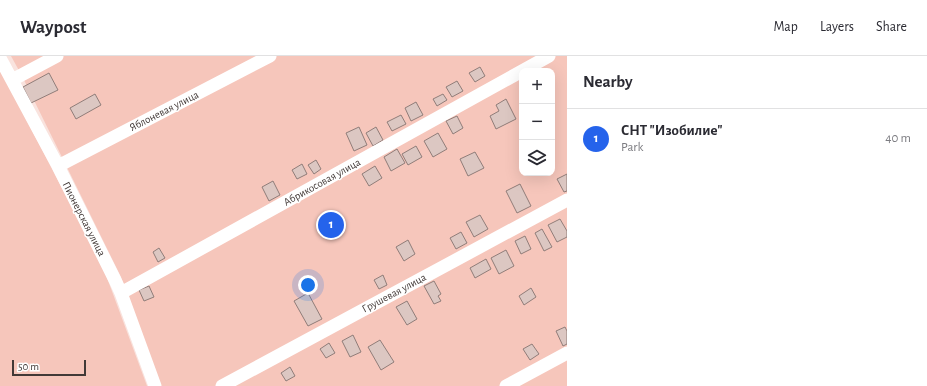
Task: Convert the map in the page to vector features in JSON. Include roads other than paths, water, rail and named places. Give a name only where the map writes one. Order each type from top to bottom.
[{"type":"street","points":[[12,80],[57,56]]},
{"type":"street","name":"Яблоневая улица","points":[[58,166],[270,56]]},
{"type":"street","name":"Абрикосовая улица","points":[[527,68],[549,56]]},
{"type":"street","name":"Пионерская улица","points":[[0,58],[58,166],[121,293],[155,386]]},
{"type":"street","name":"Абрикосовая улица","points":[[121,293],[519,73]]},
{"type":"street","name":"Грушевая улица","points":[[222,386],[567,200]]},
{"type":"street","points":[[506,386],[567,353]]},
{"type":"place","name":"СНТ \"Изобилие\"","points":[[331,225]]}]
